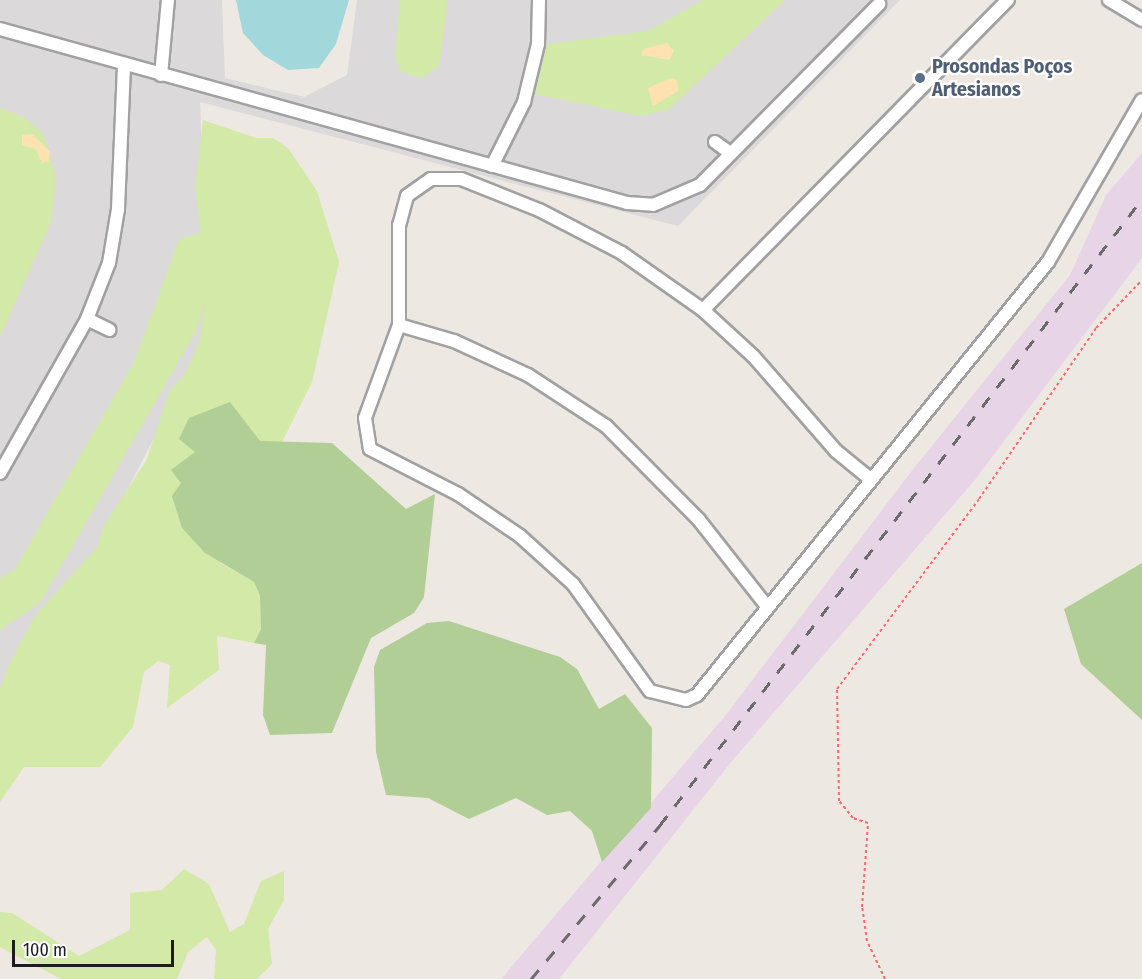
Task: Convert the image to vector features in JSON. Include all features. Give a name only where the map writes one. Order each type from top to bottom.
[{"type":"street","points":[[161,75],[168,0]]},
{"type":"street","points":[[492,166],[524,102],[538,44],[539,0]]},
{"type":"street","points":[[703,310],[1008,0]]},
{"type":"street","points":[[1109,0],[1142,20]]},
{"type":"street","points":[[0,29],[627,204],[653,205],[678,199],[699,185],[879,4]]},
{"type":"street","points":[[0,474],[87,319],[109,263],[118,209],[124,64]]},
{"type":"street","points":[[869,478],[703,310],[622,253],[560,220],[446,177],[418,186],[401,210],[399,325],[365,418],[370,449],[458,494],[520,536],[573,584],[650,691],[673,701],[697,695],[766,605],[1047,262],[1142,100]]},
{"type":"street","points":[[715,141],[730,153]]},
{"type":"street","points":[[87,319],[110,330]]},
{"type":"street","points":[[399,325],[454,340],[528,375],[606,426],[692,512],[766,605]]},
{"type":"path","points":[[885,979],[867,941],[862,906],[868,823],[854,818],[839,801],[837,689],[979,499],[1095,328],[1142,280]]},
{"type":"shaded area","points":[[0,0],[222,0],[225,78],[304,97],[347,75],[357,0],[900,0],[678,226],[200,102],[210,330],[37,664],[0,697]]},
{"type":"shaded area","points":[[1142,153],[1142,258],[974,481],[732,761],[559,979],[501,979],[725,716],[914,468],[1070,275],[1106,195]]},
{"type":"green space","points":[[400,0],[448,0],[439,66],[422,78],[401,72],[395,57]]},
{"type":"green space","points":[[703,0],[785,0],[668,110],[641,116],[535,94],[547,44],[648,31]]},
{"type":"green space","points":[[0,108],[25,118],[43,134],[56,178],[51,222],[0,337]]},
{"type":"green space","points":[[203,120],[256,138],[273,138],[288,148],[317,191],[339,262],[312,382],[282,442],[195,452],[181,483],[220,563],[254,582],[260,597],[261,629],[254,643],[217,636],[219,670],[167,708],[170,665],[158,661],[144,672],[133,727],[100,767],[24,767],[0,802],[0,690],[9,664],[35,616],[98,546],[104,525],[146,461],[170,390],[183,377],[199,344],[205,303],[196,331],[40,603],[0,630],[0,579],[15,569],[135,360],[179,239],[201,233],[195,188]]},
{"type":"green space","points":[[230,402],[260,441],[332,443],[406,509],[435,494],[424,597],[414,613],[371,638],[332,733],[270,735],[263,715],[266,645],[254,643],[261,629],[260,596],[254,582],[205,553],[182,528],[172,496],[181,483],[171,470],[195,452],[179,439],[189,418]]},
{"type":"green space","points":[[1142,563],[1142,720],[1081,664],[1064,609]]},
{"type":"green space","points":[[449,621],[560,657],[577,669],[599,709],[625,694],[652,728],[651,808],[602,862],[592,831],[570,811],[547,815],[516,798],[469,819],[428,798],[386,795],[376,752],[374,667],[380,650],[427,623]]},
{"type":"green space","points":[[184,869],[209,884],[230,932],[244,924],[261,881],[284,871],[284,900],[268,929],[272,964],[257,979],[214,979],[216,950],[207,937],[188,952],[177,979],[61,979],[0,947],[0,912],[12,913],[79,956],[130,930],[130,893],[162,890]]},
{"type":"sand","points":[[667,43],[674,51],[669,60],[641,55],[643,49]]},
{"type":"sand","points":[[671,78],[677,80],[678,91],[653,106],[648,88]]},
{"type":"sand","points":[[32,134],[50,152],[49,161],[42,163],[36,149],[22,145],[22,135]]},
{"type":"water","points":[[236,0],[349,0],[336,44],[319,68],[288,70],[263,55],[243,33]]},
{"type":"railway","points":[[531,979],[660,825],[1142,199]]},
{"type":"place","name":"Prosondas Poços Artesianos","points":[[920,78]]}]
